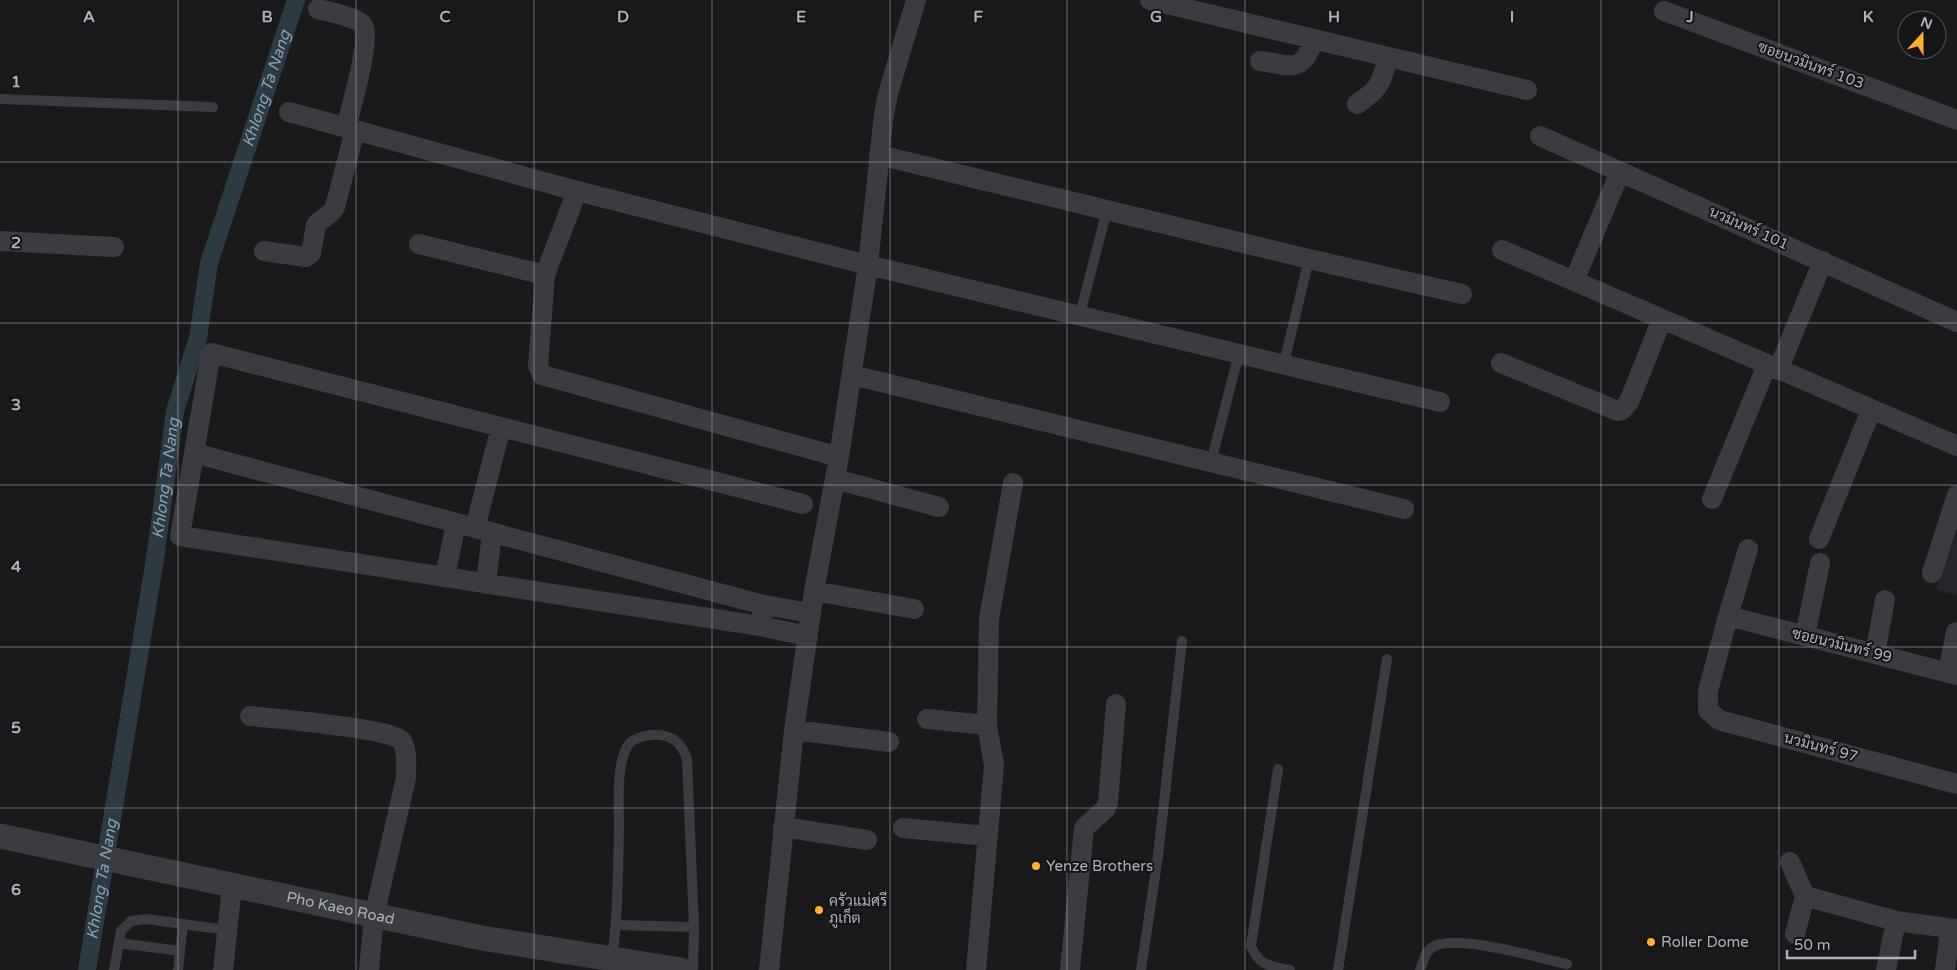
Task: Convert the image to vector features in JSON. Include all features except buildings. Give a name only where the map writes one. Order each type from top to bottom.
[{"type":"street","points":[[769,970],[794,730],[814,591],[839,457],[852,374],[868,265],[879,155],[888,94],[916,0]]},
{"type":"street","points":[[1150,0],[1527,90]]},
{"type":"street","points":[[264,251],[306,257],[310,254],[316,224],[332,214],[335,207],[365,44],[365,30],[362,24],[353,19],[318,9]]},
{"type":"street","name":"ซอยนวมินทร์ 103","points":[[1664,11],[1957,120]]},
{"type":"street","points":[[1260,62],[1301,64],[1308,57],[1314,40]]},
{"type":"street","points":[[1357,104],[1373,94],[1381,82],[1388,58]]},
{"type":"street","points":[[289,112],[577,191],[868,265],[1080,314],[1440,402]]},
{"type":"street","name":"นวมินทร์ 101","points":[[1540,136],[1824,261],[1957,322]]},
{"type":"street","points":[[879,155],[1462,294]]},
{"type":"street","points":[[1574,281],[1620,172]]},
{"type":"street","points":[[577,191],[545,275],[538,366],[542,375],[839,457]]},
{"type":"street","points":[[0,241],[114,247]]},
{"type":"street","points":[[419,244],[545,275]]},
{"type":"street","points":[[1502,250],[1957,446]]},
{"type":"street","points":[[1712,499],[1824,261]]},
{"type":"street","points":[[1501,363],[1618,411],[1622,410],[1629,402],[1662,319]]},
{"type":"street","points":[[803,504],[211,353],[180,536],[760,626],[808,636]]},
{"type":"street","points":[[852,374],[1404,509]]},
{"type":"street","points":[[1819,539],[1871,410]]},
{"type":"street","points":[[486,584],[483,530],[500,427]]},
{"type":"street","points":[[194,454],[764,605],[811,613]]},
{"type":"street","points":[[835,479],[939,507]]},
{"type":"street","points":[[976,970],[994,765],[987,725],[989,620],[1013,483]]},
{"type":"street","points":[[1932,573],[1957,495]]},
{"type":"street","points":[[445,578],[456,523]]},
{"type":"street","points":[[1728,616],[1748,549]]},
{"type":"street","points":[[1805,636],[1820,563]]},
{"type":"street","points":[[678,614],[684,584]]},
{"type":"street","points":[[814,591],[914,609]]},
{"type":"street","points":[[1875,654],[1884,600]]},
{"type":"street","points":[[760,626],[764,605]]},
{"type":"street","name":"ซอยนวมินทร์ 99","points":[[1728,616],[1952,673]]},
{"type":"street","name":"นวมินทร์ 97","points":[[1728,616],[1708,691],[1708,710],[1719,720],[1957,784]]},
{"type":"street","points":[[1952,673],[1956,632]]},
{"type":"street","points":[[1070,970],[1084,828],[1106,808],[1108,802],[1116,704]]},
{"type":"street","points":[[250,716],[325,724],[380,733],[400,739],[406,757],[406,778],[374,916],[369,970]]},
{"type":"street","points":[[927,719],[987,725]]},
{"type":"street","points":[[794,730],[889,742]]},
{"type":"street","points":[[783,827],[867,840]]},
{"type":"street","points":[[903,828],[987,836]]},
{"type":"street","name":"Pho Kaeo Road","points":[[0,836],[482,938],[679,970]]},
{"type":"street","points":[[1790,862],[1806,896],[1795,934]]},
{"type":"street","points":[[223,970],[232,886]]},
{"type":"street","points":[[1806,896],[1896,921],[1954,929],[1945,970]]},
{"type":"street","points":[[1886,970],[1896,921]]},
{"type":"lane","points":[[0,99],[213,107]]},
{"type":"lane","points":[[1080,314],[1107,210]]},
{"type":"lane","points":[[1284,363],[1310,259]]},
{"type":"lane","points":[[1211,462],[1239,353]]},
{"type":"lane","points":[[1141,970],[1158,856],[1182,641]]},
{"type":"lane","points":[[1338,970],[1388,659]]},
{"type":"lane","points":[[612,959],[617,926],[620,782],[623,756],[628,745],[637,738],[649,735],[665,736],[684,748],[687,759],[694,927],[679,970]]},
{"type":"lane","points":[[1278,769],[1251,946],[1255,956],[1264,964],[1290,970]]},
{"type":"lane","points":[[114,970],[120,931],[131,921],[146,919],[227,930]]},
{"type":"lane","points":[[178,970],[184,924]]},
{"type":"lane","points":[[617,926],[694,927]]},
{"type":"lane","points":[[119,943],[180,951]]},
{"type":"lane","points":[[1420,970],[1425,955],[1432,947],[1445,943],[1469,943],[1567,964]]},
{"type":"shaded area","points":[[1957,530],[1957,595],[1936,590]]},
{"type":"waterway","name":"Khlong Ta Nang","points":[[87,970],[155,559],[175,411],[198,338],[209,263],[296,0]]},
{"type":"place","name":"Yenze Brothers","points":[[1036,866]]},
{"type":"place","name":"ครัวแม่ศรี ภูเก็ต","points":[[819,910]]},
{"type":"place","name":"Roller Dome","points":[[1651,942]]}]
